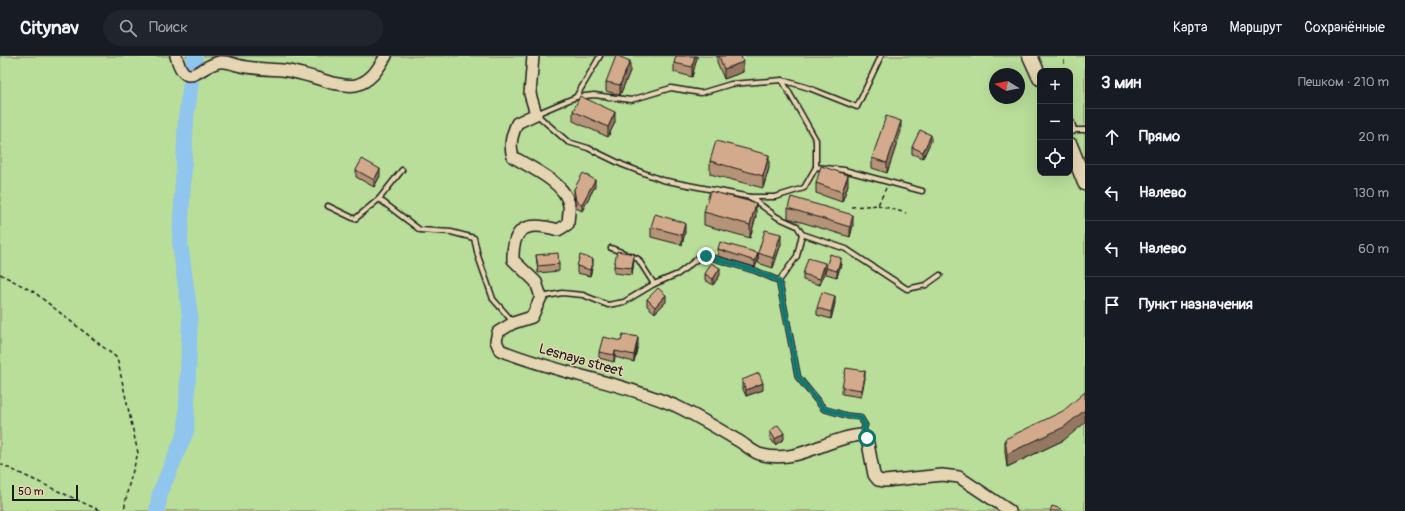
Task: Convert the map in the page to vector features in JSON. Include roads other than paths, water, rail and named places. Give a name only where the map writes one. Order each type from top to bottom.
[{"type":"highway","points":[[1030,56],[1037,71]]},
{"type":"highway","points":[[1037,56],[1043,68]]},
{"type":"highway","points":[[1073,153],[1085,183]]},
{"type":"highway","points":[[1073,165],[1085,194]]},
{"type":"street","points":[[176,56],[179,68],[182,72],[189,75],[197,74],[219,62],[226,62],[246,67],[297,73],[346,86],[364,82],[374,75],[386,56]]},
{"type":"street","points":[[533,56],[530,94],[536,114],[517,123],[511,138],[510,148],[513,157],[544,174],[560,189],[569,204],[568,224],[558,230],[544,226],[531,225],[519,233],[515,240],[513,260],[536,282],[541,297]]},
{"type":"street","name":"Lesnaya street","points":[[541,297],[532,317],[513,323],[498,332],[496,341],[500,350],[531,362],[643,393],[703,420],[762,456],[791,456],[809,452],[839,440],[862,435]]},
{"type":"street","points":[[862,435],[867,438],[874,475],[878,480],[885,481],[942,475],[955,476],[965,480],[1010,511]]},
{"type":"lane","points":[[576,97],[600,56]]},
{"type":"lane","points":[[782,80],[816,140],[816,167],[804,188],[775,197],[750,197],[662,180],[623,165],[588,148],[568,142],[536,114],[576,97],[594,95],[631,100],[671,88],[701,93],[731,84],[782,80],[809,88],[857,107],[882,56]]},
{"type":"lane","points":[[1073,128],[1085,130]]},
{"type":"lane","points":[[816,167],[844,170],[922,191]]},
{"type":"lane","points":[[328,206],[355,219],[379,199],[402,170]]},
{"type":"lane","points":[[750,197],[777,217],[797,226],[802,234],[846,249],[907,289],[926,285],[940,275]]},
{"type":"lane","points":[[379,199],[420,230],[451,232],[474,238],[478,256],[493,299],[513,323]]},
{"type":"lane","points":[[802,234],[797,256],[779,281],[798,377],[824,409],[848,416],[860,417],[865,425],[862,435]]},
{"type":"lane","points":[[611,248],[634,256],[638,259],[654,284]]},
{"type":"lane","points":[[541,297],[562,293],[583,295],[608,305],[624,302],[654,284],[678,274],[700,256],[756,271],[779,281]]},
{"type":"waterway","points":[[193,67],[195,56]]},
{"type":"waterway","points":[[157,511],[160,493],[186,431],[190,316],[180,243],[186,118],[191,83]]}]
